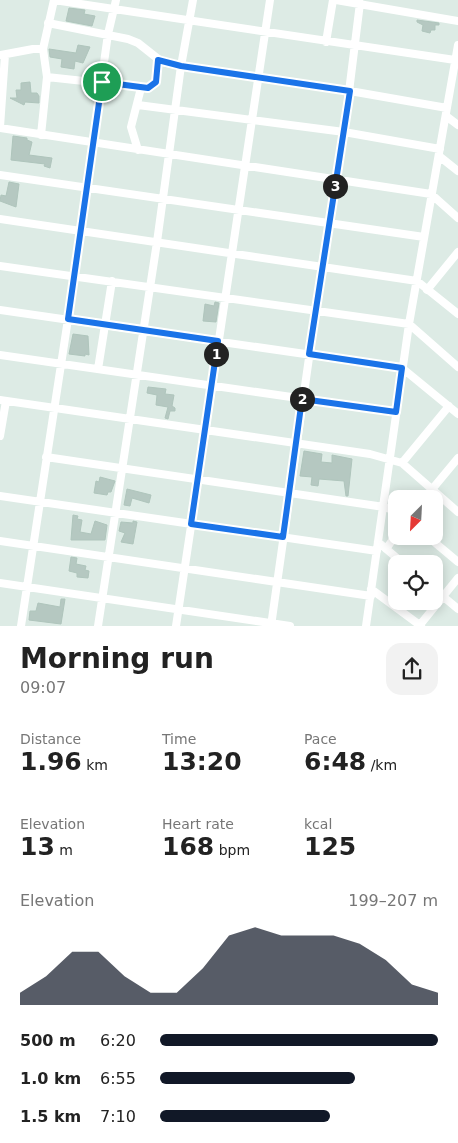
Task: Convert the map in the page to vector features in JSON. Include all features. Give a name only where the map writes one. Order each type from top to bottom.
[{"type":"street","points":[[41,135],[47,77],[43,49],[54,0],[354,47],[457,53],[455,80],[446,112],[402,368],[366,626]]},
{"type":"street","points":[[20,626],[68,319],[108,34],[116,0]]},
{"type":"street","points":[[98,626],[104,598],[157,242],[167,155],[193,0]]},
{"type":"street","points":[[176,626],[270,0]]},
{"type":"street","points":[[326,42],[335,0],[458,21]]},
{"type":"street","points":[[271,624],[302,399],[350,91],[360,3]]},
{"type":"street","points":[[48,23],[108,34],[138,43],[158,60],[181,66],[350,91],[446,112],[458,125]]},
{"type":"street","points":[[43,49],[3,55],[0,128],[431,194],[458,218]]},
{"type":"street","points":[[47,77],[148,88],[155,84],[158,60]]},
{"type":"street","points":[[138,150],[131,127],[141,88]]},
{"type":"street","points":[[138,105],[344,132],[440,152],[458,171]]},
{"type":"street","points":[[0,175],[424,237]]},
{"type":"street","points":[[0,219],[417,281],[458,314]]},
{"type":"street","points":[[428,290],[458,252]]},
{"type":"street","points":[[0,266],[74,274],[409,324],[458,367]]},
{"type":"street","points":[[98,369],[107,325],[112,280]]},
{"type":"street","points":[[0,310],[402,368],[458,414]]},
{"type":"street","points":[[0,355],[136,373],[396,412]]},
{"type":"street","points":[[0,436],[3,400],[389,459],[402,463],[432,490],[458,459]]},
{"type":"street","points":[[402,463],[449,406]]},
{"type":"street","points":[[46,457],[198,478],[388,508]]},
{"type":"street","points":[[0,496],[377,551]]},
{"type":"street","points":[[443,499],[458,512]]},
{"type":"street","points":[[0,541],[278,581],[371,592],[419,625],[431,610]]},
{"type":"street","points":[[378,542],[393,555]]},
{"type":"street","points":[[386,549],[389,545]]},
{"type":"street","points":[[438,545],[458,562]]},
{"type":"street","points":[[458,578],[443,596],[458,609]]},
{"type":"street","points":[[0,583],[179,608],[290,626]]},
{"type":"building","points":[[69,8],[85,10],[84,14],[95,16],[92,26],[66,21]]},
{"type":"building","points":[[417,20],[439,23],[439,25],[435,25],[435,30],[431,30],[430,33],[422,31],[423,25],[417,22]]},
{"type":"building","points":[[78,45],[90,47],[83,63],[75,61],[74,69],[61,67],[62,59],[50,57],[49,49],[76,53]]},
{"type":"building","points":[[30,82],[31,93],[37,93],[39,103],[25,102],[24,105],[10,98],[17,98],[16,90],[21,90],[21,83]]},
{"type":"building","points":[[13,136],[27,138],[27,140],[32,142],[29,155],[52,158],[50,168],[44,166],[45,164],[11,160]]},
{"type":"building","points":[[9,182],[19,184],[16,207],[0,201],[1,195],[6,196]]},
{"type":"building","points":[[215,302],[219,303],[216,322],[203,321],[205,304],[214,306]]},
{"type":"building","points":[[73,334],[88,336],[89,355],[69,354]]},
{"type":"building","points":[[148,387],[166,389],[165,394],[174,395],[172,406],[175,408],[175,411],[170,411],[168,419],[165,418],[168,407],[156,405],[157,395],[147,393]]},
{"type":"building","points":[[304,451],[322,454],[321,462],[332,463],[332,455],[352,459],[348,496],[346,496],[344,481],[319,479],[318,486],[311,485],[312,477],[300,476]]},
{"type":"building","points":[[100,477],[115,481],[111,492],[108,492],[107,495],[94,493],[96,481],[99,482]]},
{"type":"building","points":[[127,489],[151,495],[149,503],[132,498],[130,506],[124,505]]},
{"type":"building","points":[[73,515],[78,516],[77,519],[82,520],[80,532],[91,534],[95,521],[107,525],[105,540],[71,540]]},
{"type":"building","points":[[133,521],[137,522],[133,544],[121,542],[125,533],[119,531],[121,522],[133,523]]},
{"type":"building","points":[[71,557],[77,558],[76,564],[86,566],[85,570],[89,571],[88,578],[77,577],[77,573],[69,571]]},
{"type":"building","points":[[61,599],[65,599],[61,624],[29,620],[30,611],[36,611],[38,603],[60,607]]},
{"type":"route","points":[[158,60],[181,66],[350,91],[309,354],[402,368],[396,412],[302,399],[283,537],[191,524],[218,341],[68,319],[102,82],[148,88],[156,82],[158,60]]}]
